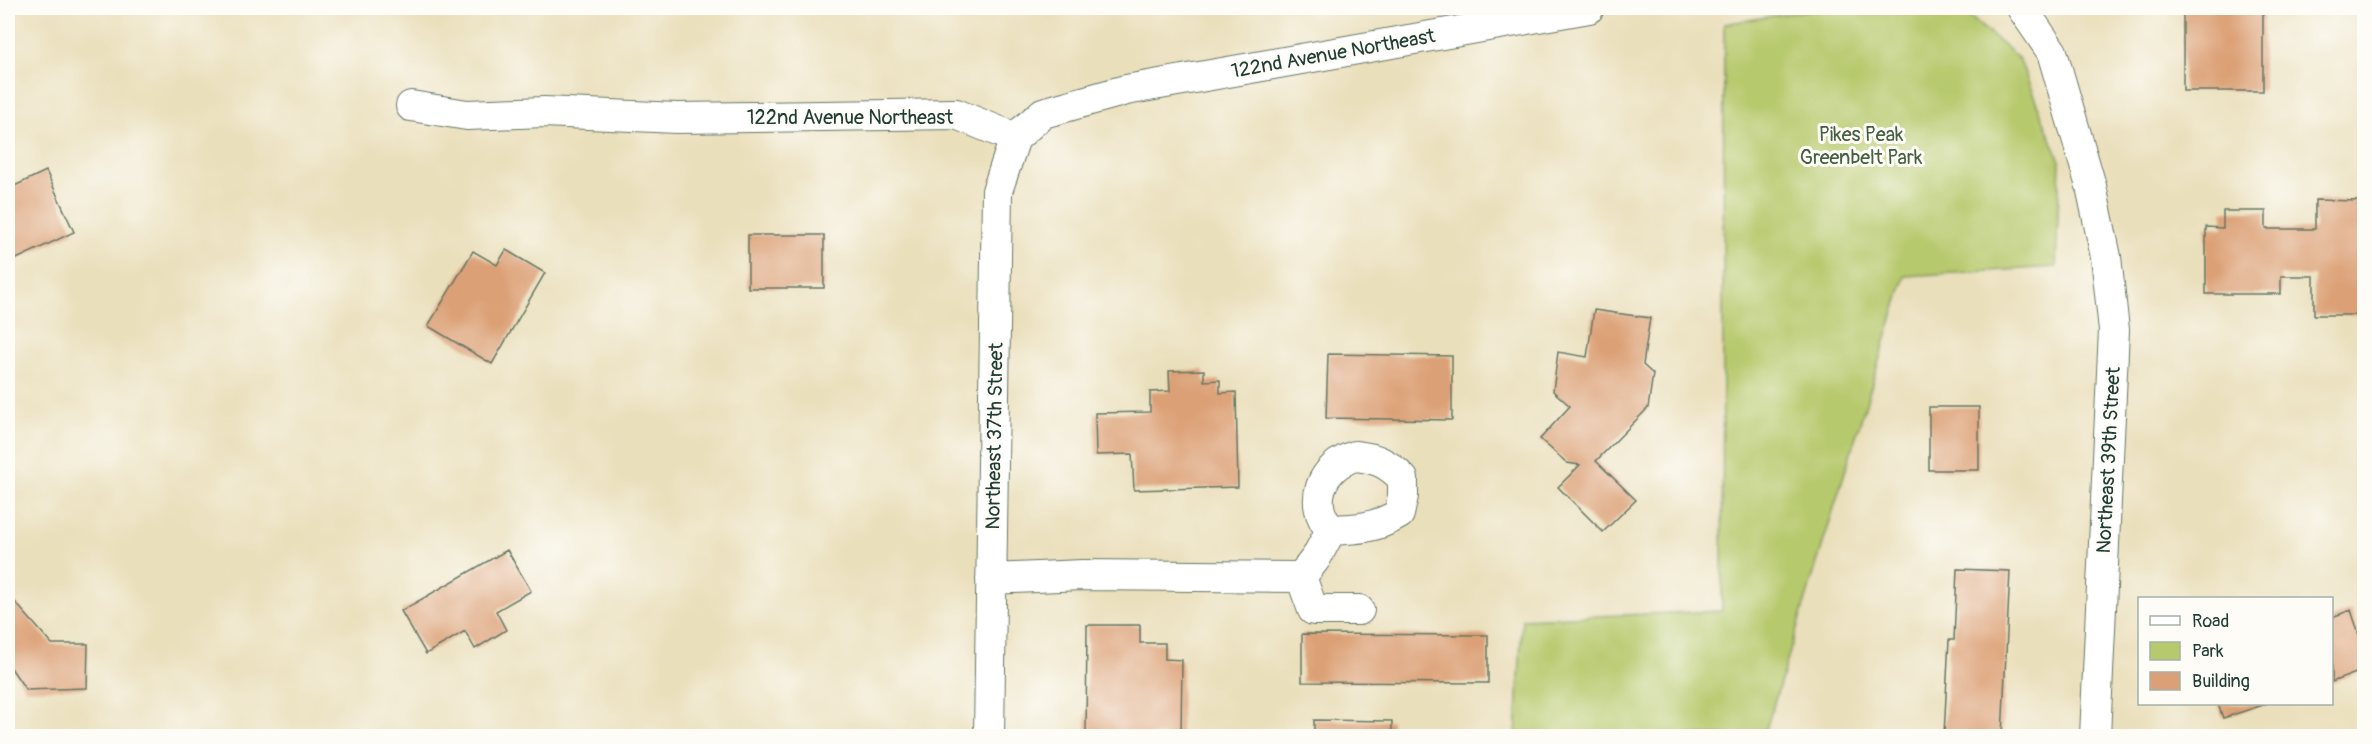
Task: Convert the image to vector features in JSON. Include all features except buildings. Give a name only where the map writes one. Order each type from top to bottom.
[{"type":"street","name":"122nd Avenue Northeast","points":[[411,106],[467,114],[544,112],[677,118],[956,114],[1015,138],[1043,113],[1126,90],[1589,8]]},
{"type":"street","name":"Northeast 39th Street","points":[[2022,8],[2052,52],[2091,186],[2106,257],[2115,330],[2095,736]]},
{"type":"street","name":"Northeast 37th Street","points":[[989,736],[997,191],[1015,138]]},
{"type":"street","points":[[1300,577],[1316,558],[1331,530]]},
{"type":"street","points":[[992,579],[1082,575],[1300,577]]},
{"type":"street","points":[[1300,577],[1313,610],[1359,610]]},
{"type":"green space","name":"Pikes Peak Greenbelt Park","points":[[1824,8],[1962,10],[2019,59],[2060,161],[2056,267],[1905,276],[1764,736],[1516,736],[1522,619],[1722,611],[1724,24]]}]
